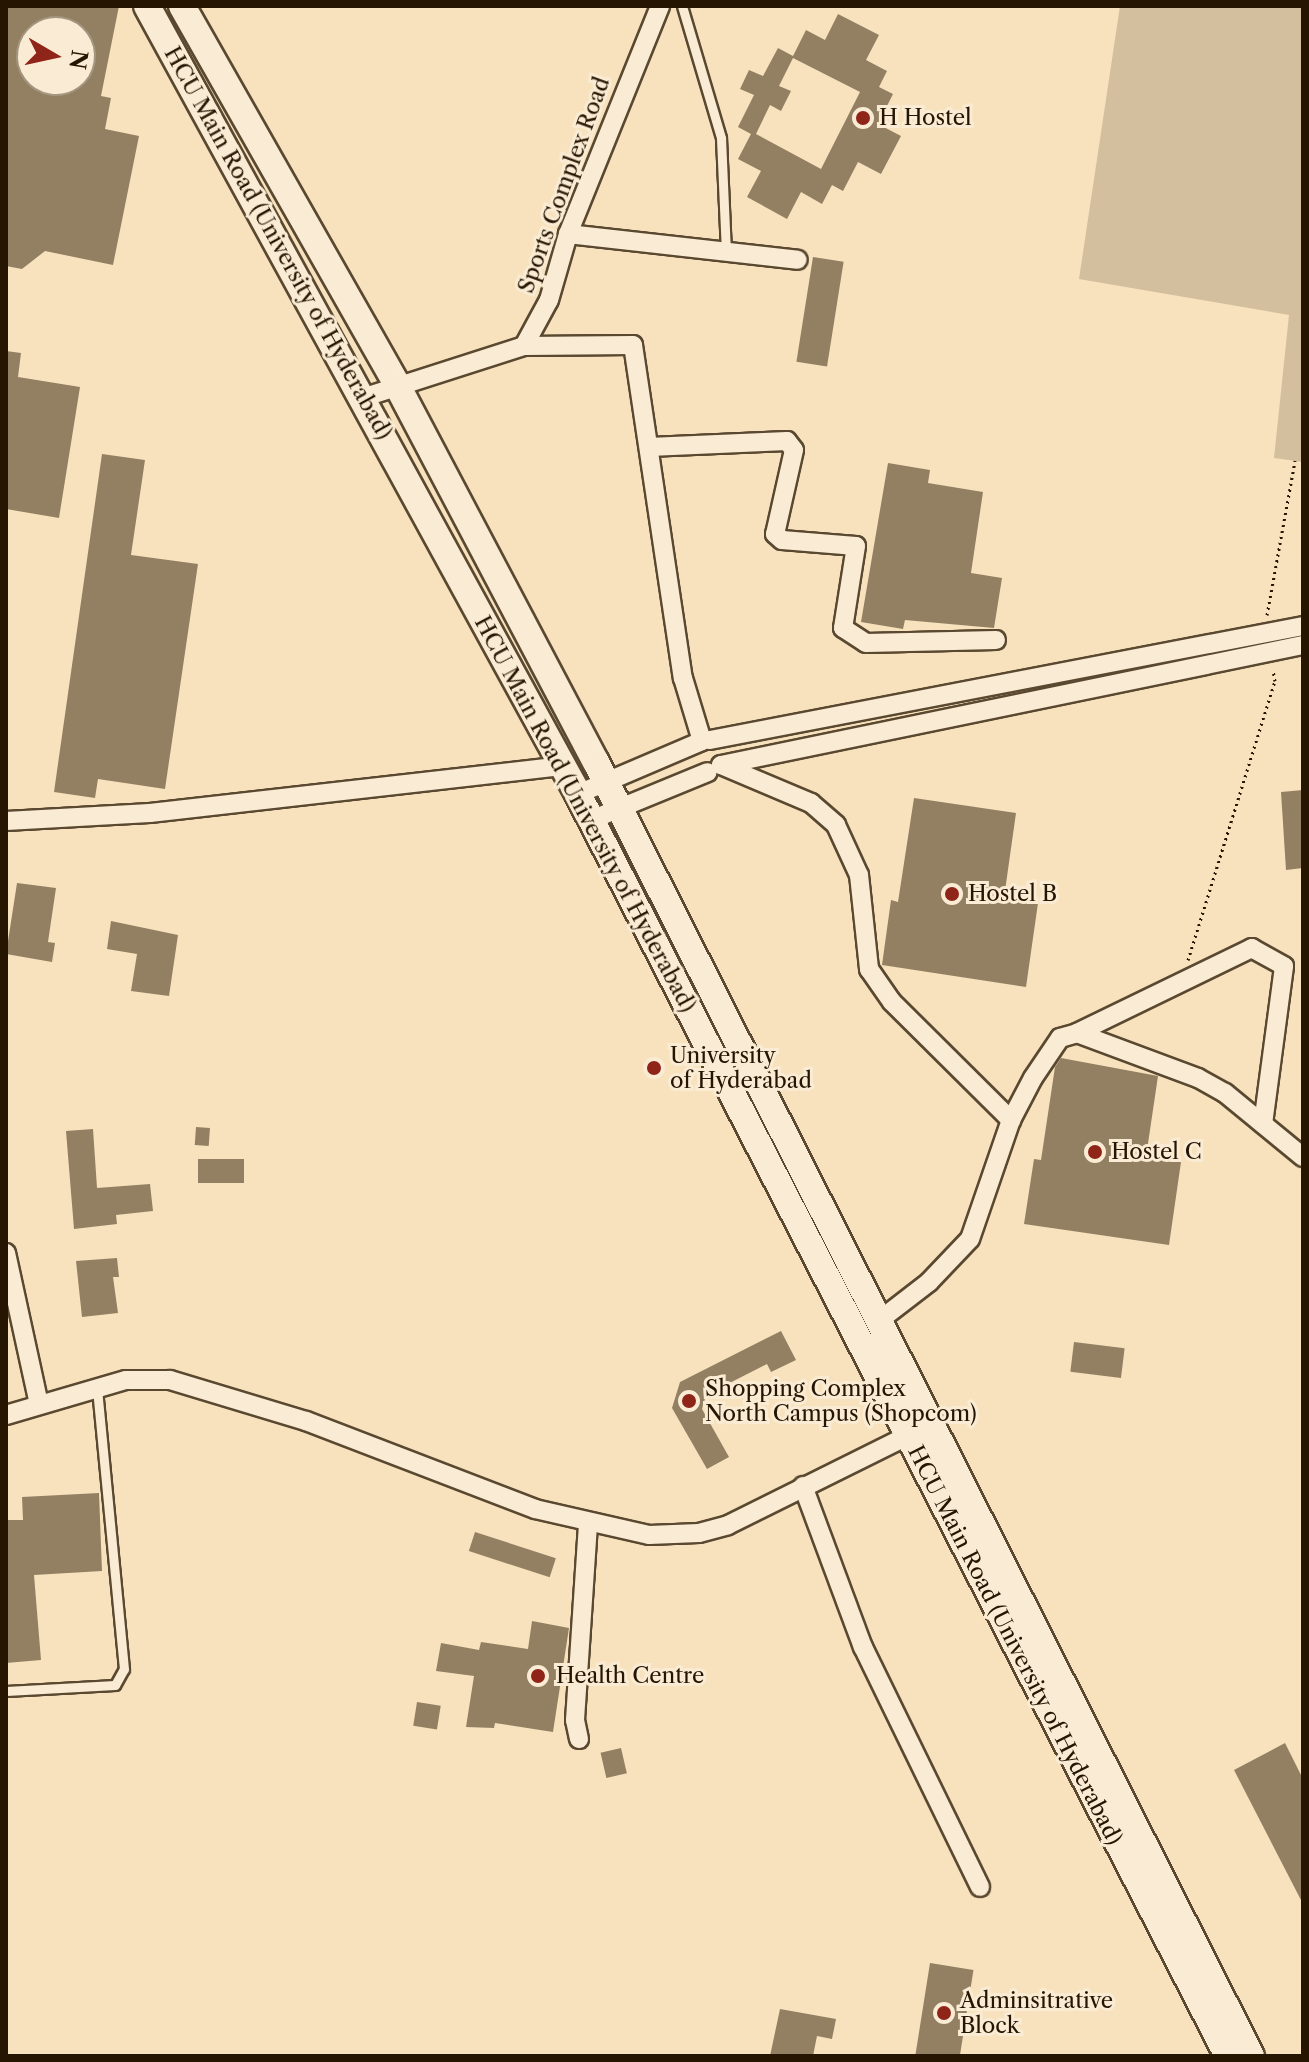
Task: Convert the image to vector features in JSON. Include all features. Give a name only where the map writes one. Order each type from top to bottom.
[{"type":"street","name":"HCU Main Road (University of Hyderabad)","points":[[147,6],[269,234],[365,397],[578,794],[906,1437],[1228,2056]]},
{"type":"street","name":"HCU Main Road (University of Hyderabad)","points":[[182,6],[397,385],[604,780],[876,1323],[999,1552],[1251,2056]]},
{"type":"street","name":"Sports Complex Road","points":[[524,346],[549,300],[568,234],[660,6]]},
{"type":"street","points":[[568,234],[798,260]]},
{"type":"street","points":[[365,397],[524,346],[633,345],[683,678],[704,741],[693,760],[811,803],[836,825],[859,875],[869,969],[892,1002],[1011,1120]]},
{"type":"street","points":[[649,447],[787,441],[794,450],[775,534],[782,540],[856,546],[843,628],[866,643],[996,640]]},
{"type":"street","points":[[591,820],[617,806],[715,768],[1267,644],[1303,626]]},
{"type":"street","points":[[578,794],[604,780],[704,741],[1267,644],[1303,645]]},
{"type":"street","points":[[704,741],[723,749],[715,768]]},
{"type":"street","points":[[6,821],[150,813],[561,766]]},
{"type":"street","points":[[876,1323],[929,1282],[970,1239],[1011,1120],[1060,1038],[1077,1033],[1252,948],[1284,966],[1263,1124]]},
{"type":"street","points":[[1077,1033],[1198,1078],[1303,1157]]},
{"type":"street","points":[[6,1253],[39,1404]]},
{"type":"street","points":[[6,1415],[97,1387],[170,1380],[306,1421],[468,1486],[588,1524],[649,1535],[699,1533],[728,1525],[930,1424]]},
{"type":"street","points":[[803,1486],[863,1647],[980,1887]]},
{"type":"street","points":[[579,1739],[575,1720],[588,1524]]},
{"type":"lane","points":[[682,6],[721,138],[726,254]]},
{"type":"lane","points":[[6,1691],[115,1685],[124,1669],[97,1387]]},
{"type":"path","points":[[1179,982],[1275,681],[1267,644],[1295,461]]},
{"type":"shaded area","points":[[1120,6],[1303,6],[1303,462],[1274,458],[1289,315],[1079,279]]},
{"type":"building","points":[[6,6],[119,6],[101,96],[111,98],[105,129],[139,136],[113,265],[45,251],[22,269],[6,266]]},
{"type":"building","name":"H Hostel","points":[[838,14],[879,35],[866,60],[887,71],[879,87],[893,94],[878,124],[901,136],[881,174],[858,162],[843,191],[832,185],[822,204],[801,192],[787,219],[747,197],[761,171],[738,159],[751,134],[738,127],[754,95],[740,89],[749,70],[763,76],[778,48],[793,56],[806,30],[825,40]],"holes":[[[793,58],[860,92],[821,169],[756,134],[770,105],[781,111],[791,91],[779,86]]]},
{"type":"building","points":[[813,257],[844,262],[827,367],[796,362]]},
{"type":"building","points":[[6,351],[21,353],[18,377],[80,387],[59,518],[6,509]]},
{"type":"building","points":[[102,454],[145,460],[131,555],[198,564],[165,789],[98,779],[95,798],[54,792]]},
{"type":"building","points":[[888,463],[930,470],[928,483],[983,492],[971,573],[1002,578],[994,628],[905,620],[903,629],[861,622]]},
{"type":"building","points":[[1303,790],[1303,868],[1286,870],[1281,792]]},
{"type":"building","name":"Hostel B","points":[[914,798],[1016,813],[1004,898],[1038,903],[1026,987],[882,965],[891,900],[898,902]]},
{"type":"building","points":[[17,883],[56,888],[48,942],[55,943],[52,962],[6,954]]},
{"type":"building","points":[[111,921],[178,935],[169,996],[131,991],[137,954],[107,949]]},
{"type":"building","name":"Hostel C","points":[[1061,1058],[1158,1076],[1146,1157],[1181,1162],[1169,1245],[1024,1224],[1034,1159],[1041,1160],[1055,1067]]},
{"type":"building","points":[[196,1127],[210,1128],[209,1146],[195,1145]]},
{"type":"building","points":[[93,1129],[97,1188],[150,1184],[153,1211],[116,1215],[117,1224],[74,1229],[66,1131]]},
{"type":"building","points":[[198,1159],[244,1159],[244,1183],[198,1183]]},
{"type":"building","points":[[117,1258],[119,1277],[113,1277],[118,1313],[82,1317],[76,1261]]},
{"type":"building","name":"Shopping Complex North Campus (Shopcom)","points":[[781,1331],[796,1360],[771,1372],[767,1364],[706,1395],[702,1409],[729,1457],[707,1469],[672,1408],[680,1382]]},
{"type":"building","points":[[1074,1342],[1125,1348],[1121,1378],[1070,1372]]},
{"type":"building","points":[[99,1493],[102,1571],[34,1575],[41,1660],[6,1663],[6,1520],[23,1520],[22,1497]]},
{"type":"building","points":[[475,1532],[556,1558],[550,1577],[469,1551]]},
{"type":"building","name":"Health Centre","points":[[532,1621],[569,1628],[553,1732],[495,1723],[494,1728],[466,1727],[474,1676],[436,1671],[441,1643],[479,1650],[481,1642],[528,1649]]},
{"type":"building","points":[[417,1702],[441,1706],[437,1729],[413,1726]]},
{"type":"building","points":[[1285,1743],[1303,1779],[1303,1904],[1234,1770]]},
{"type":"building","points":[[621,1748],[627,1773],[606,1778],[601,1753]]},
{"type":"building","name":"Adminsitrative Block","points":[[930,1963],[973,1970],[960,2056],[915,2056]]},
{"type":"building","points":[[780,2009],[836,2019],[832,2039],[817,2036],[813,2056],[770,2056]]},
{"type":"place","name":"H Hostel","points":[[863,118]]},
{"type":"place","name":"Hostel B","points":[[952,894]]},
{"type":"place","name":"University of Hyderabad","points":[[654,1068]]},
{"type":"place","name":"Hostel C","points":[[1095,1152]]},
{"type":"place","name":"Shopping Complex North Campus (Shopcom)","points":[[689,1401]]},
{"type":"place","name":"Health Centre","points":[[538,1676]]},
{"type":"place","name":"Adminsitrative Block","points":[[944,2013]]}]
